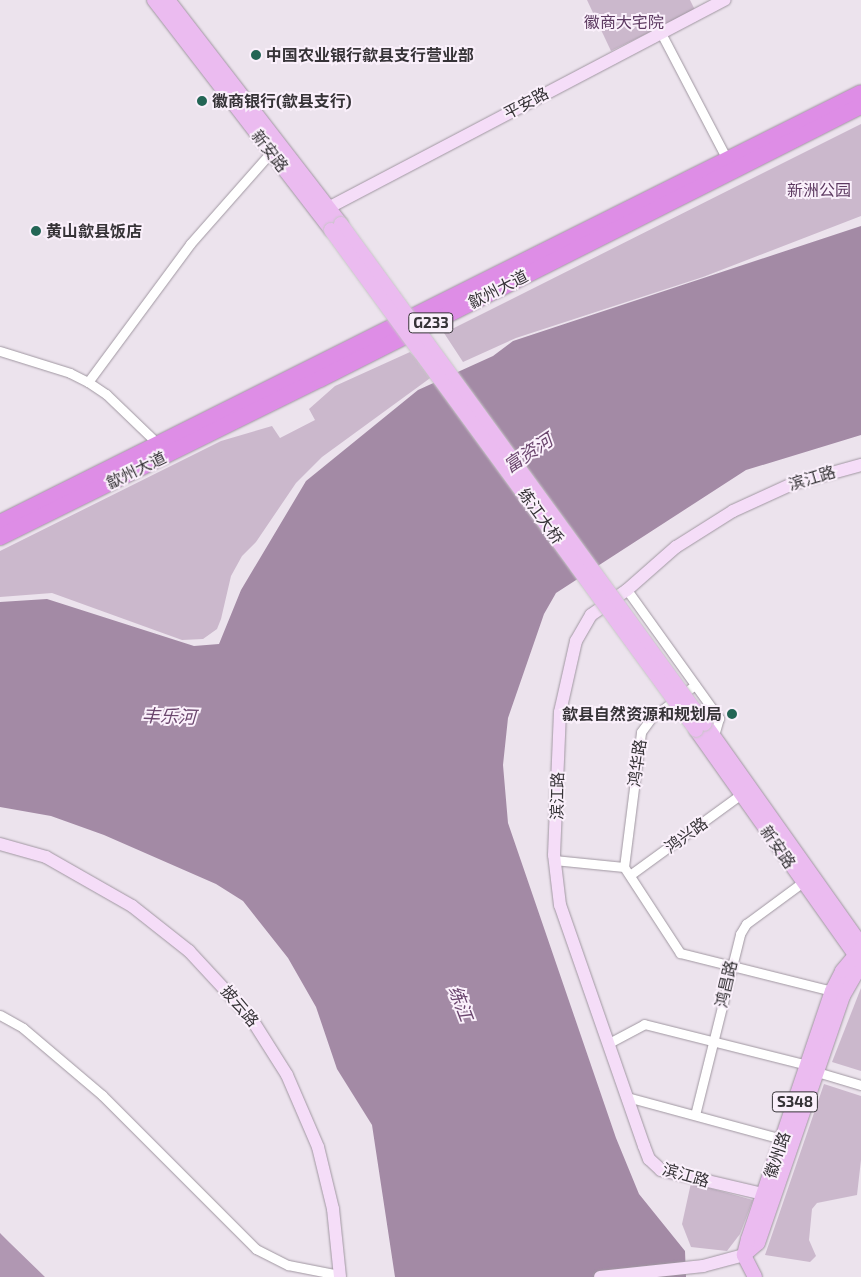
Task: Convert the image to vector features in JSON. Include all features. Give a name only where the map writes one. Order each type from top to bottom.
[{"type":"highway","name":"歙州大道","points":[[0,524],[861,93]]},
{"type":"highway","name":"歙州大道","points":[[0,536],[320,380],[861,106]]},
{"type":"main road","name":"新安路","points":[[154,0],[271,152],[336,227]]},
{"type":"main road","name":"新安路","points":[[168,0],[328,208],[336,227]]},
{"type":"main road","name":"练江大桥","points":[[336,227],[701,727]]},
{"type":"main road","name":"新安路","points":[[701,727],[714,736],[860,955]]},
{"type":"main road","name":"新安路","points":[[701,727],[741,794],[804,882],[860,955]]},
{"type":"main road","name":"徽州路","points":[[744,1255],[758,1243],[812,1068],[832,991],[842,971],[860,955]]},
{"type":"main road","name":"徽州路","points":[[744,1255],[782,1139],[860,955]]},
{"type":"main road","points":[[744,1255],[755,1277]]},
{"type":"street","name":"平安路","points":[[328,208],[725,0]]},
{"type":"street","points":[[660,33],[727,159]]},
{"type":"street","points":[[88,382],[190,244],[271,152]]},
{"type":"street","points":[[0,351],[70,372],[88,382],[106,394],[159,446]]},
{"type":"street","name":"滨江路","points":[[764,1194],[656,1168],[644,1146],[560,905],[554,860],[558,732],[568,671],[578,636],[591,615],[627,590],[676,547],[733,511],[792,484],[861,465]]},
{"type":"street","points":[[627,590],[719,718],[714,736]]},
{"type":"street","name":"鸿华路","points":[[624,866],[641,732],[651,718],[695,685]]},
{"type":"street","name":"鸿兴路","points":[[630,875],[741,794]]},
{"type":"street","name":"披云路","points":[[0,844],[46,857],[132,906],[189,950],[251,1018],[287,1075],[318,1147],[332,1202],[340,1276]]},
{"type":"street","points":[[554,860],[624,866],[680,953],[832,991]]},
{"type":"street","name":"鸿昌路","points":[[695,1115],[731,966],[746,924],[804,882]]},
{"type":"street","points":[[0,1015],[23,1028],[102,1095],[256,1250],[288,1265],[340,1276]]},
{"type":"street","points":[[609,1043],[644,1024],[812,1068],[861,1084]]},
{"type":"street","points":[[627,1097],[782,1139]]},
{"type":"street","points":[[600,1277],[703,1266],[744,1255]]},
{"type":"green space","name":"徽商大宅院","points":[[587,0],[690,0],[695,10],[611,51]]},
{"type":"green space","name":"新洲公园","points":[[861,124],[861,216],[703,277],[516,338],[463,362],[444,333]]},
{"type":"green space","points":[[410,352],[433,376],[322,457],[296,483],[256,542],[242,556],[231,576],[217,629],[203,639],[182,640],[52,593],[0,597],[0,551],[221,441],[272,426],[280,438],[315,420],[309,409],[335,386]]},
{"type":"green space","points":[[861,988],[861,1071],[832,1062]]},
{"type":"green space","points":[[824,1084],[861,1096],[861,1160],[857,1195],[817,1203],[812,1209],[809,1240],[816,1256],[810,1262],[765,1255]]},
{"type":"green space","points":[[691,1183],[753,1200],[740,1234],[727,1251],[691,1247],[682,1224]]},
{"type":"shaded area","points":[[0,1233],[10,1243],[45,1277],[0,1277]]},
{"type":"water","points":[[861,226],[861,435],[746,470],[556,593],[544,614],[508,718],[503,765],[508,823],[616,1138],[639,1194],[685,1251],[686,1277],[395,1277],[372,1125],[337,1069],[316,1007],[288,958],[243,901],[216,884],[104,835],[51,816],[0,807],[0,602],[47,599],[194,646],[219,644],[241,590],[306,481],[418,390],[493,356],[513,341]]},
{"type":"place","name":"中国农业银行歙县支行营业部","points":[[256,55]]},
{"type":"place","name":"徽商银行(歙县支行)","points":[[202,101]]},
{"type":"place","name":"黄山歙县饭店","points":[[36,231]]},
{"type":"place","name":"歙县自然资源和规划局","points":[[732,714]]},
{"type":"water label","name":"富资河","points":[[528,453]]},
{"type":"water label","name":"丰乐河","points":[[169,716]]},
{"type":"water label","name":"练江","points":[[461,1003]]}]
